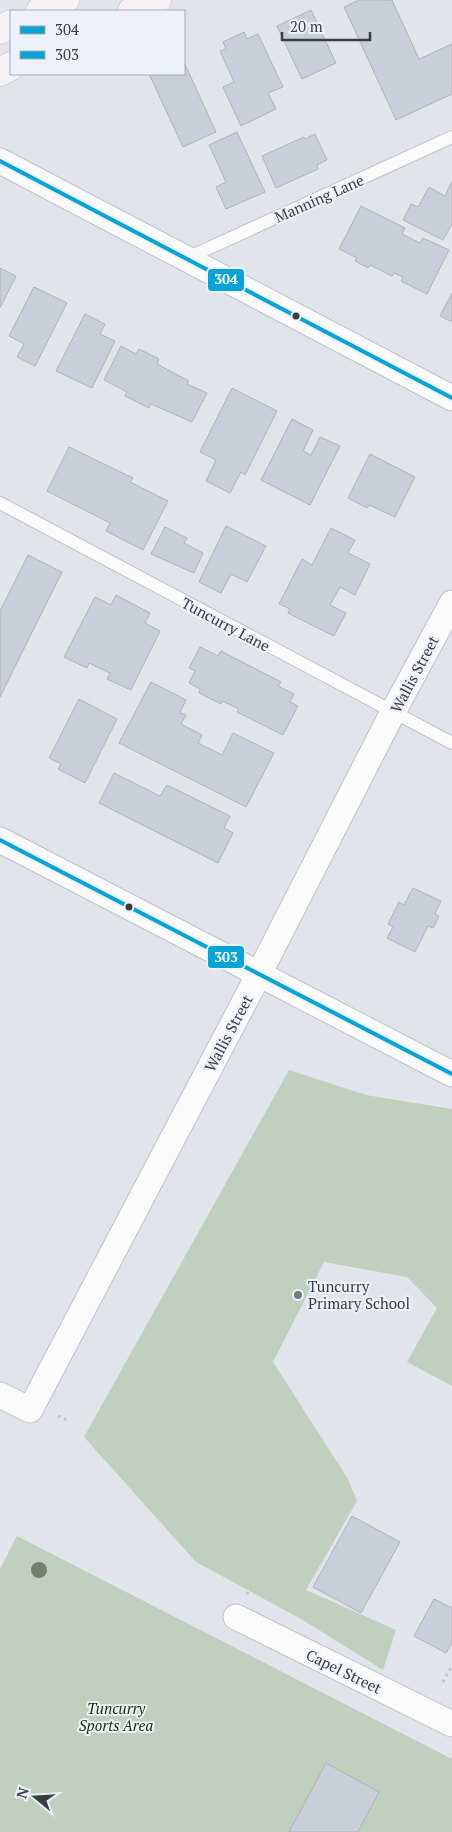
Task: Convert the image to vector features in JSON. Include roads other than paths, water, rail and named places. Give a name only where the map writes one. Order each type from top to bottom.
[{"type":"main road","points":[[42,10],[65,0]]},
{"type":"main road","points":[[134,10],[157,0]]},
{"type":"street","points":[[0,161],[452,398]]},
{"type":"street","name":"Wallis Street","points":[[0,1395],[30,1410],[260,974],[393,712],[452,603]]},
{"type":"street","points":[[0,840],[452,1074]]},
{"type":"street","name":"Capel Street","points":[[236,1617],[452,1724]]},
{"type":"lane","name":"Manning Lane","points":[[185,258],[452,137]]},
{"type":"lane","name":"Tuncurry Lane","points":[[0,503],[452,743]]},
{"type":"place","name":"Tuncurry Primary School","points":[[298,1295]]},
{"type":"park label","name":"Tuncurry Sports Area","points":[[116,1716]]}]
